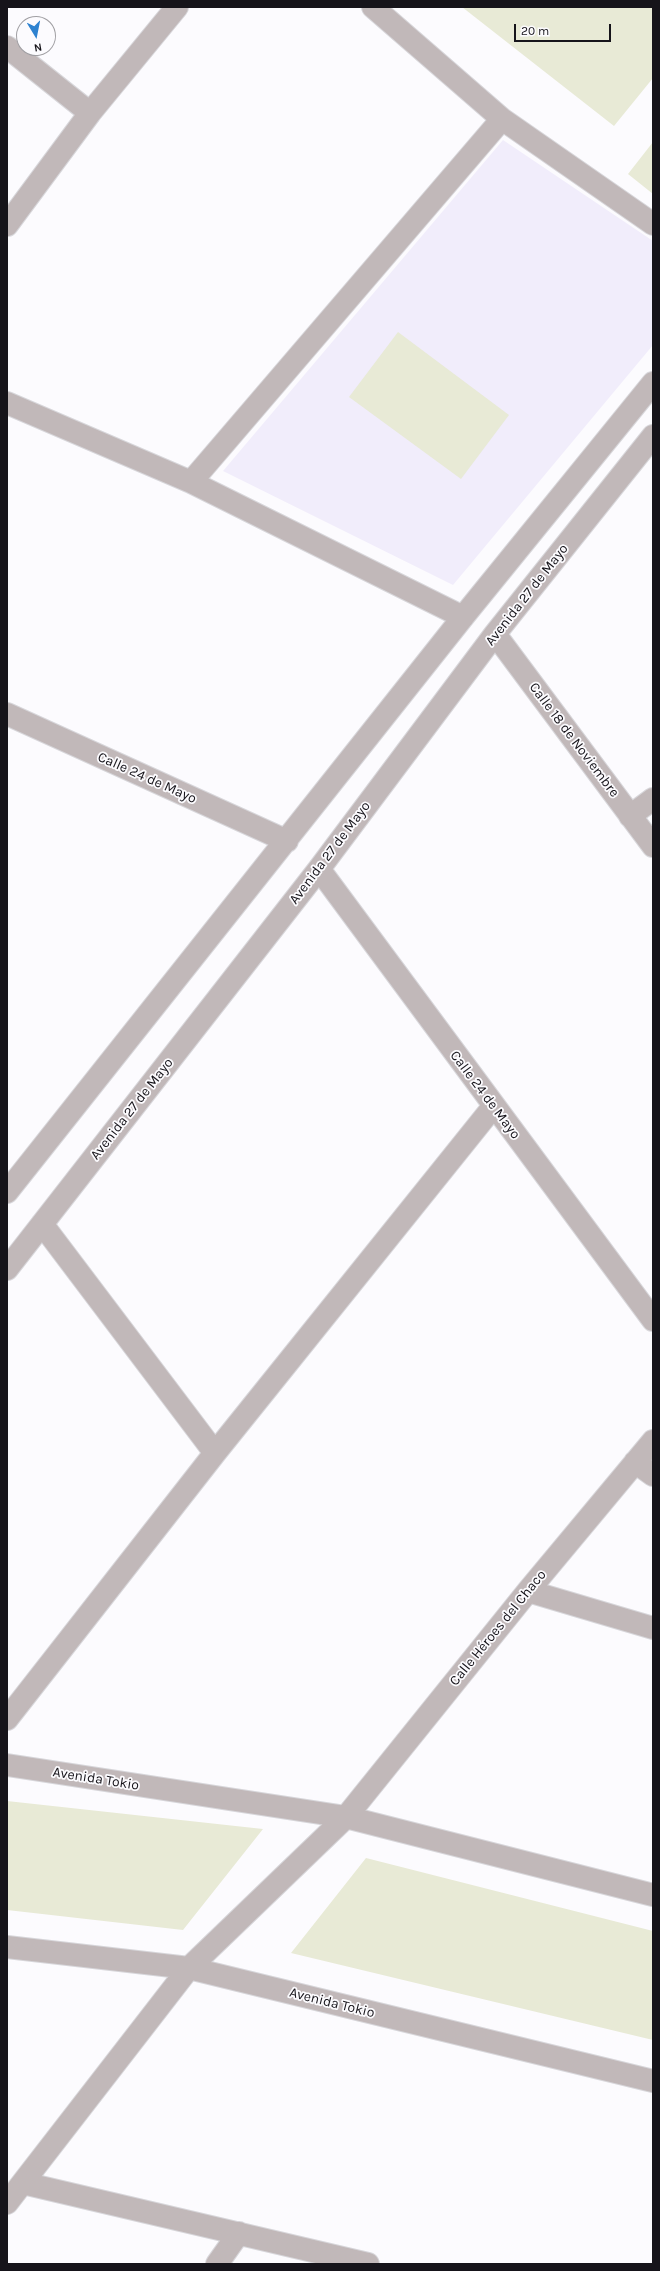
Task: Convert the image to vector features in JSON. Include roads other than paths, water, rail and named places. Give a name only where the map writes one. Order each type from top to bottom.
[{"type":"street","points":[[7,225],[90,113],[177,7]]},
{"type":"street","points":[[373,7],[502,119],[653,224]]},
{"type":"street","points":[[7,47],[90,113]]},
{"type":"street","points":[[191,482],[502,119]]},
{"type":"street","points":[[7,1191],[653,382]]},
{"type":"street","points":[[7,403],[191,482],[464,617]]},
{"type":"street","name":"Avenida 27 de Mayo","points":[[7,1269],[319,869],[495,634],[653,436]]},
{"type":"street","name":"Calle 18 de Noviembre","points":[[495,634],[653,846]]},
{"type":"street","name":"Calle 24 de Mayo","points":[[7,714],[287,841]]},
{"type":"street","points":[[630,816],[653,799]]},
{"type":"street","name":"Calle 24 de Mayo","points":[[319,869],[493,1107],[653,1320]]},
{"type":"street","points":[[7,1719],[215,1453],[493,1107]]},
{"type":"street","points":[[42,1224],[215,1453]]},
{"type":"street","name":"Calle Héroes del Chaco","points":[[7,2203],[189,1968],[346,1817],[528,1591],[653,1441]]},
{"type":"street","points":[[636,1462],[653,1475]]},
{"type":"street","points":[[528,1591],[653,1628]]},
{"type":"street","name":"Avenida Tokio","points":[[7,1766],[346,1817],[653,1895]]},
{"type":"street","name":"Avenida Tokio","points":[[7,1946],[189,1968],[653,2081]]},
{"type":"street","points":[[23,2182],[368,2264]]},
{"type":"street","points":[[217,2264],[239,2234]]}]
